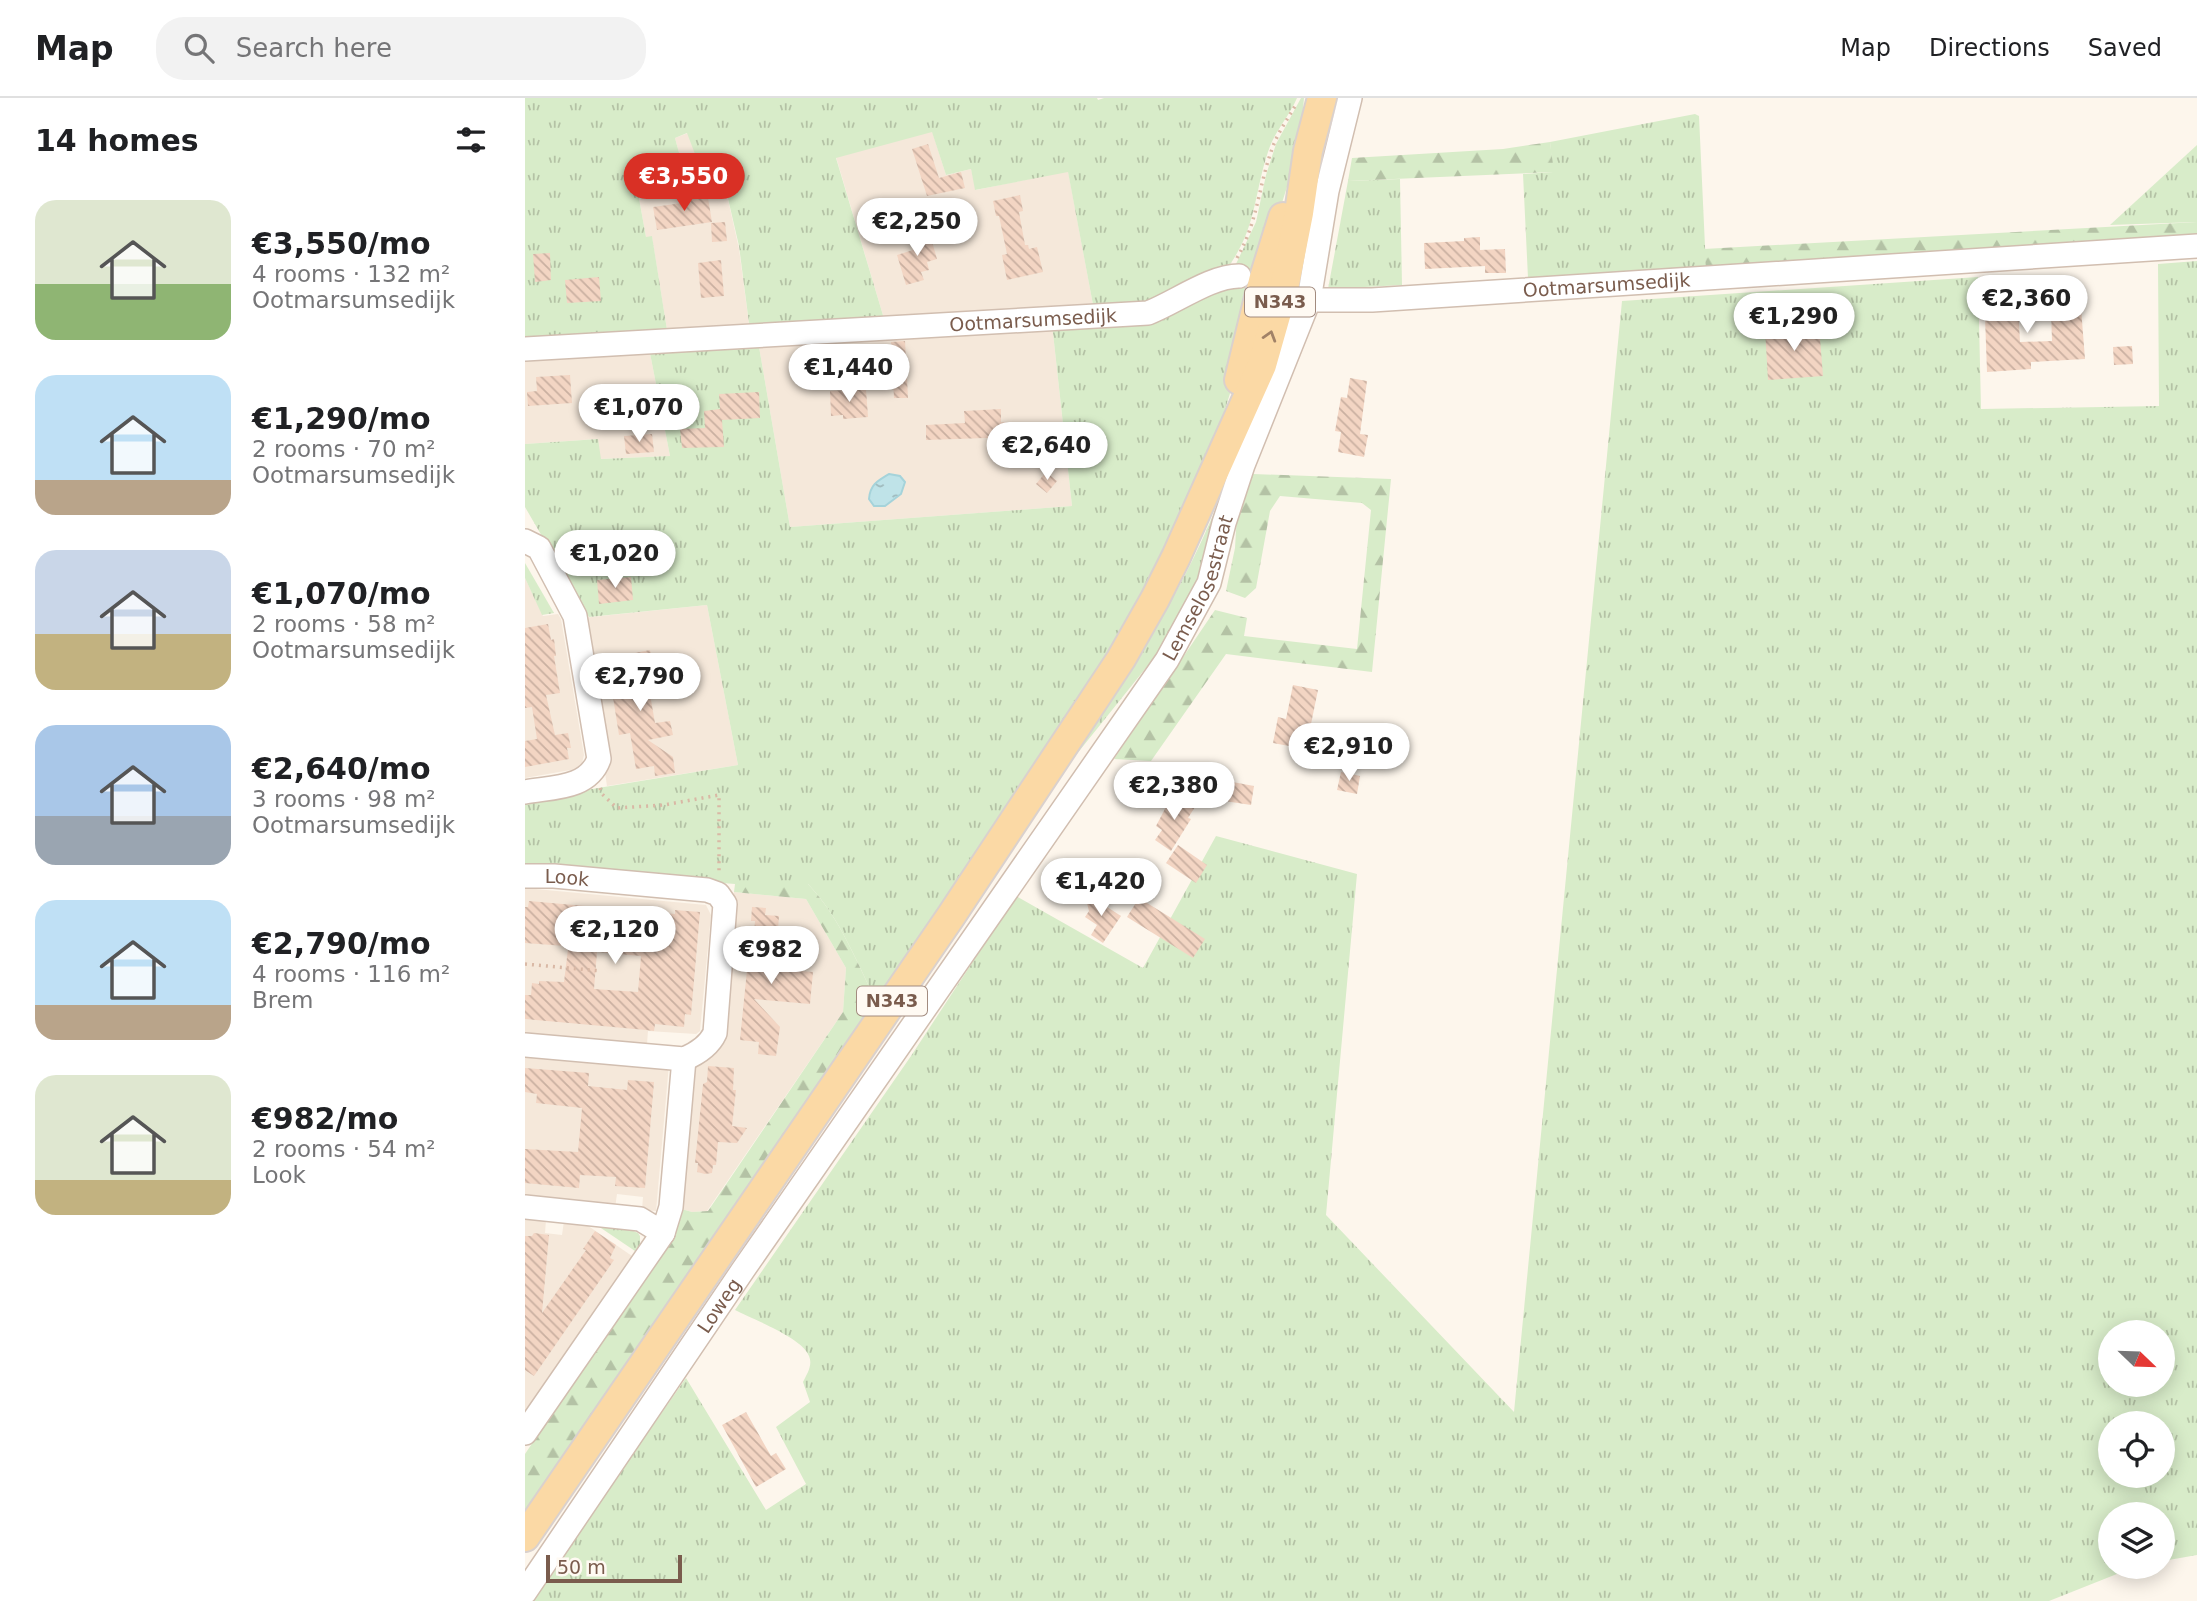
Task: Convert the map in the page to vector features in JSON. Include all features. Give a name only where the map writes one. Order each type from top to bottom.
[{"type":"main road","name":"N343","points":[[525,1537],[951,916],[1121,659],[1176,557],[1262,365],[1278,309],[1299,213],[1308,151],[1322,98]]},
{"type":"street","name":"Lemselosestraat","points":[[917,1019],[1167,660],[1209,583],[1224,523],[1244,465],[1309,300],[1327,191],[1350,98]]},
{"type":"street","name":"Ootmarsumsedijk","points":[[1309,300],[1371,300],[2197,246]]},
{"type":"street","name":"Ootmarsumsedijk","points":[[525,349],[1148,313],[1174,303],[1215,280],[1234,276]]},
{"type":"street","points":[[525,541],[539,548],[575,616],[599,760],[594,771],[584,781],[525,792]]},
{"type":"street","name":"Look","points":[[525,876],[693,888],[718,894]]},
{"type":"street","points":[[525,1045],[684,1059],[696,1054],[712,1040],[715,1033],[725,904],[718,894]]},
{"type":"street","name":"Loweg","points":[[525,1592],[917,1019]]},
{"type":"street","points":[[525,1433],[663,1233],[671,1208],[684,1059]]},
{"type":"street","points":[[525,1207],[640,1219],[663,1233]]},
{"type":"path","points":[[1234,276],[1252,227],[1272,147],[1299,98]]},
{"type":"path","points":[[594,771],[602,794],[617,808],[664,805],[719,795],[721,845],[718,894]]},
{"type":"path","points":[[525,964],[601,971]]},
{"type":"shaded area","points":[[932,131],[946,175],[971,169],[976,190],[1068,171],[1094,310],[885,322],[836,157]]},
{"type":"shaded area","points":[[688,133],[719,159],[739,249],[750,331],[668,336],[652,237],[646,237],[634,171],[681,160],[675,138]]},
{"type":"shaded area","points":[[1052,324],[1072,506],[790,527],[758,341]]},
{"type":"shaded area","points":[[649,348],[670,456],[600,459],[597,439],[525,444],[525,355]]},
{"type":"shaded area","points":[[525,578],[543,616],[558,614],[561,619],[584,755],[582,763],[576,769],[525,778]]},
{"type":"shaded area","points":[[707,605],[738,765],[607,786],[582,618]]},
{"type":"shaded area","points":[[525,888],[706,905],[711,915],[700,1031],[696,1034],[648,1031],[647,1044],[525,1033]]},
{"type":"shaded area","points":[[734,892],[806,899],[846,968],[843,1012],[707,1211],[692,1212],[678,1208],[692,1069],[722,1033]]},
{"type":"shaded area","points":[[525,1051],[669,1064],[656,1211],[642,1210],[643,1197],[617,1194],[615,1208],[525,1200]]},
{"type":"shaded area","points":[[525,1218],[546,1220],[545,1233],[562,1235],[564,1221],[584,1223],[632,1256],[525,1411]]},
{"type":"green space","points":[[525,98],[1297,98],[1271,145],[1249,227],[1235,256],[1225,271],[1166,300],[1094,310],[1068,172],[975,190],[971,169],[946,175],[932,132],[836,158],[885,322],[750,331],[739,246],[719,160],[705,162],[695,154],[687,133],[675,138],[681,160],[634,171],[646,237],[652,236],[668,336],[525,344]]},
{"type":"green space","points":[[1301,98],[1304,98],[1301,131],[1292,171],[1259,276],[1246,273],[1235,266],[1256,222],[1276,144]]},
{"type":"green space","points":[[1695,114],[1699,116],[1706,268],[1528,278],[1523,174],[1553,172],[1550,142]]},
{"type":"green space","points":[[1550,142],[1554,172],[1348,181],[1352,158],[1503,149]]},
{"type":"green space","points":[[2197,145],[2197,222],[2110,225]]},
{"type":"green space","points":[[1400,179],[1402,285],[1328,289],[1348,181]]},
{"type":"green space","points":[[2197,222],[2197,239],[1706,268],[1704,249]]},
{"type":"green space","points":[[2197,261],[2197,1555],[2175,1559],[2175,1502],[2098,1502],[2098,1579],[2104,1579],[2049,1601],[530,1601],[686,1378],[766,1510],[806,1484],[776,1427],[810,1402],[803,1382],[810,1366],[809,1356],[797,1342],[735,1310],[911,1056],[1016,896],[1143,968],[1216,836],[1357,874],[1326,1215],[1514,1412],[1622,301],[1978,277],[1981,409],[2159,406],[2158,264]]},
{"type":"green space","points":[[1246,281],[1257,284],[1234,381],[1213,447],[1124,635],[878,1005],[839,927],[808,884],[735,884],[525,867],[525,800],[738,765],[707,605],[589,617],[525,507],[525,444],[598,439],[601,459],[670,456],[649,348],[758,341],[790,527],[1072,506],[1052,324],[1200,295]]},
{"type":"green space","points":[[1253,474],[1391,479],[1372,672],[1226,654],[1151,761],[1114,759],[1215,610],[1247,618],[1244,636],[1357,649],[1371,510],[1362,503],[1280,496],[1270,511],[1256,588],[1245,598],[1226,591],[1235,548],[1237,514]]},
{"type":"green space","points":[[1228,477],[1200,581],[1183,613],[1153,659],[1076,755],[1140,655],[1179,586],[1214,514]]},
{"type":"green space","points":[[525,563],[554,613],[542,615],[525,578]]},
{"type":"green space","points":[[735,884],[808,884],[839,927],[878,1005],[525,1515],[525,1454],[541,1430],[541,1422],[549,1419],[581,1372],[581,1364],[588,1362],[619,1316],[678,1208],[692,1212],[708,1211],[843,1012],[846,968],[806,899],[734,892]]},
{"type":"green space","points":[[595,1224],[626,1228],[638,1233],[640,1244],[635,1251]]},
{"type":"water","points":[[889,474],[900,476],[905,482],[901,494],[885,506],[874,506],[869,499],[871,490]]},
{"type":"building","points":[[928,144],[939,178],[961,172],[965,188],[927,196],[912,149]]},
{"type":"building","points":[[718,166],[723,182],[703,187],[698,171]]},
{"type":"building","points":[[707,192],[712,222],[657,230],[653,207],[690,202],[690,197]]},
{"type":"building","points":[[1020,195],[1023,211],[1019,212],[1025,245],[1028,245],[1029,249],[1037,247],[1043,272],[1007,280],[1002,255],[1007,254],[993,201]]},
{"type":"building","points":[[725,222],[727,241],[712,242],[711,223]]},
{"type":"building","points":[[929,231],[937,259],[927,262],[929,270],[921,272],[924,280],[906,285],[897,255],[913,250],[909,237]]},
{"type":"building","points":[[1480,237],[1480,250],[1505,249],[1506,273],[1485,273],[1485,266],[1425,269],[1424,243],[1464,241],[1464,238]]},
{"type":"building","points":[[550,253],[551,280],[535,282],[533,254]]},
{"type":"building","points":[[721,260],[724,296],[701,298],[698,263]]},
{"type":"building","points":[[599,277],[601,301],[567,303],[565,280]]},
{"type":"building","points":[[2017,287],[2020,342],[2052,341],[2051,310],[2081,308],[2085,359],[2031,362],[2031,369],[1987,372],[1984,289]]},
{"type":"building","points":[[1819,326],[1823,376],[1768,380],[1765,329]]},
{"type":"building","points":[[905,341],[908,398],[894,398],[891,342]]},
{"type":"building","points":[[2132,346],[2133,364],[2114,365],[2113,347]]},
{"type":"building","points":[[570,375],[572,403],[528,406],[527,392],[537,391],[536,377]]},
{"type":"building","points":[[1350,378],[1367,381],[1360,434],[1368,435],[1364,457],[1338,452],[1341,432],[1335,431],[1341,397],[1347,398]]},
{"type":"building","points":[[866,389],[868,417],[843,419],[843,415],[831,416],[830,391]]},
{"type":"building","points":[[759,392],[760,418],[722,420],[724,447],[682,448],[680,429],[705,428],[704,411],[720,409],[719,394]]},
{"type":"building","points":[[613,393],[615,415],[588,417],[586,395]]},
{"type":"building","points":[[1001,409],[1001,422],[1015,423],[1016,437],[926,440],[926,425],[965,423],[964,411]]},
{"type":"building","points":[[652,434],[654,452],[626,454],[624,436]]},
{"type":"building","points":[[1046,472],[1057,481],[1047,493],[1036,484]]},
{"type":"building","points":[[631,577],[633,600],[599,604],[597,580]]},
{"type":"building","points":[[548,624],[551,640],[554,639],[560,693],[546,695],[555,735],[568,733],[571,748],[567,748],[569,759],[525,767],[525,741],[537,739],[532,707],[525,708],[525,628]]},
{"type":"building","points":[[650,650],[653,664],[645,666],[655,723],[670,721],[673,735],[648,740],[673,757],[675,773],[655,776],[654,766],[636,769],[630,733],[619,735],[608,666],[626,663],[625,655]]},
{"type":"building","points":[[1293,685],[1318,690],[1311,724],[1320,726],[1315,751],[1273,743],[1278,717],[1286,719]]},
{"type":"building","points":[[1341,772],[1360,776],[1357,794],[1337,790]]},
{"type":"building","points":[[1222,780],[1254,786],[1251,805],[1218,800]]},
{"type":"building","points":[[1177,795],[1195,807],[1188,818],[1191,819],[1171,851],[1155,840],[1162,830],[1156,826],[1167,805],[1169,806]]},
{"type":"building","points":[[1178,845],[1207,865],[1196,883],[1166,863]]},
{"type":"building","points":[[1084,892],[1121,916],[1103,943],[1091,935],[1097,925],[1085,917],[1089,911]]},
{"type":"building","points":[[1139,898],[1205,939],[1193,958],[1127,917]]},
{"type":"building","points":[[529,901],[675,914],[675,910],[700,912],[691,1015],[685,1014],[684,1027],[655,1024],[654,1031],[525,1019],[525,995],[531,995],[532,983],[564,982],[568,949],[565,949],[565,946],[525,943],[525,907],[528,907]],"holes":[[[597,952],[641,956],[638,992],[594,989]]]},
{"type":"building","points":[[752,907],[766,908],[765,915],[779,916],[778,929],[790,930],[787,970],[813,972],[810,1004],[754,999],[780,1027],[776,1056],[758,1054],[759,1042],[740,1040],[747,970],[771,969],[774,936],[754,934]]},
{"type":"building","points":[[708,1066],[734,1068],[733,1090],[736,1090],[732,1126],[747,1128],[737,1143],[718,1142],[716,1165],[713,1165],[712,1173],[705,1174],[697,1172],[698,1163],[695,1163],[703,1084],[707,1082]]},
{"type":"building","points":[[525,1068],[589,1073],[588,1086],[627,1090],[628,1080],[654,1082],[645,1188],[615,1186],[616,1177],[580,1175],[579,1188],[525,1183],[525,1149],[578,1152],[582,1108],[536,1103],[537,1094],[525,1092]]},
{"type":"building","points":[[595,1231],[616,1245],[610,1258],[614,1260],[534,1376],[525,1370],[525,1236],[532,1236],[534,1233],[549,1235],[542,1313],[586,1250],[583,1249]]},
{"type":"building","points":[[746,1412],[771,1456],[776,1453],[786,1469],[756,1487],[722,1425]]}]
